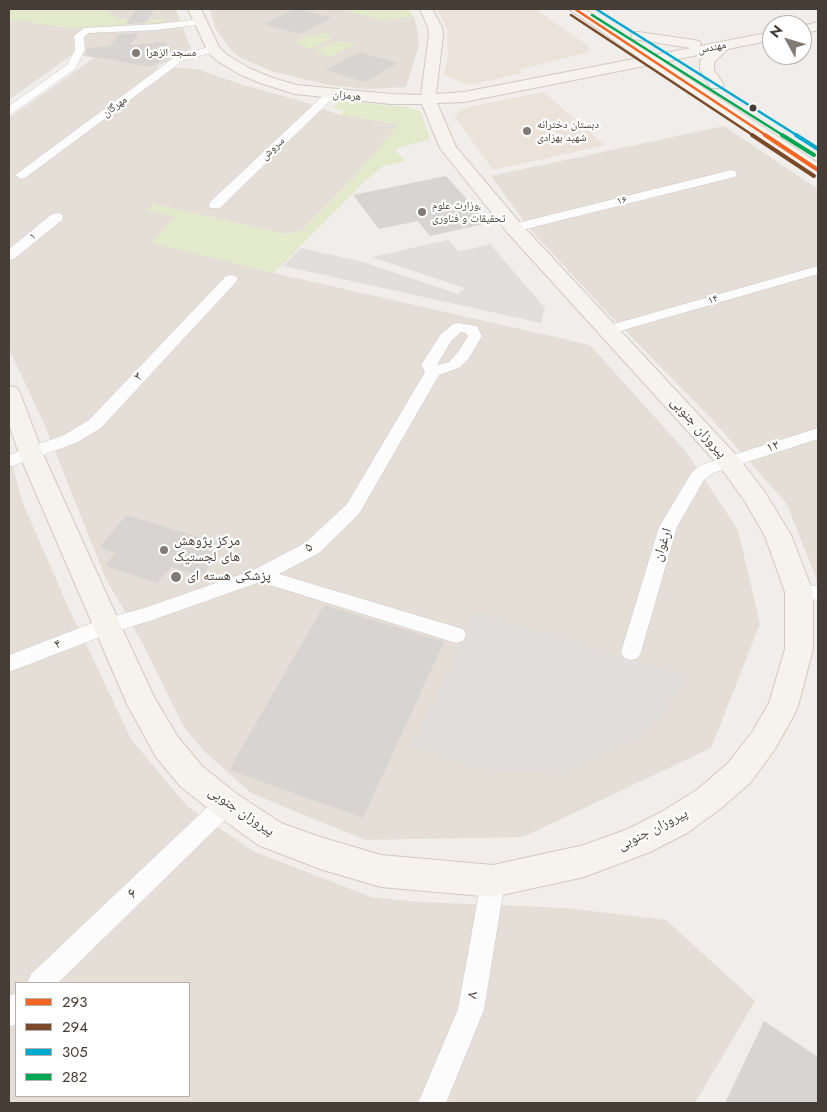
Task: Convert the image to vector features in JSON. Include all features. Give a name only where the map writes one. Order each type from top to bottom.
[{"type":"street","points":[[426,9],[436,35],[428,100]]},
{"type":"street","points":[[575,9],[818,170]]},
{"type":"street","points":[[596,9],[818,149]]},
{"type":"street","points":[[9,111],[71,67],[80,50],[79,36],[87,30],[157,27],[198,15]]},
{"type":"street","name":"هرمزان","points":[[198,15],[204,34],[213,49],[232,64],[265,80],[295,89],[331,94],[428,100],[464,97],[652,60]]},
{"type":"street","points":[[588,74],[615,60],[623,51],[622,45],[615,35]]},
{"type":"street","points":[[638,36],[688,44],[724,45]]},
{"type":"street","name":"مهندس","points":[[652,60],[762,38]]},
{"type":"street","points":[[716,84],[707,70],[707,61],[724,45]]},
{"type":"street","name":"مهرگان","points":[[21,175],[180,58],[213,49]]},
{"type":"street","points":[[588,74],[626,71],[650,74],[697,89]]},
{"type":"street","name":"سروش","points":[[215,205],[331,94]]},
{"type":"street","name":"پیروزان جنوبی","points":[[9,393],[20,458],[107,626],[142,704],[167,747],[191,776],[226,804],[270,834],[320,853],[381,871],[493,881],[584,861],[638,841],[681,818],[709,799],[739,773],[764,740],[783,706],[799,649],[809,592],[755,497],[729,462],[514,228],[448,148],[428,100]]},
{"type":"street","name":"۱۶","points":[[514,228],[731,174]]},
{"type":"street","name":"۱","points":[[9,256],[57,217]]},
{"type":"street","name":"۱۴","points":[[608,330],[818,270]]},
{"type":"street","name":"۳","points":[[20,458],[70,439],[95,424],[231,278]]},
{"type":"street","name":"۵","points":[[107,626],[146,615],[260,575],[312,548],[353,509],[433,372]]},
{"type":"street","name":"۱۲","points":[[729,462],[818,433]]},
{"type":"street","name":"ارغوان","points":[[631,652],[668,526],[682,498],[698,476],[707,469],[729,462]]},
{"type":"street","points":[[260,575],[456,635]]},
{"type":"street","name":"۴","points":[[9,664],[107,626]]},
{"type":"street","name":"۶","points":[[41,982],[226,804]]},
{"type":"street","name":"۸","points":[[432,1103],[471,1010],[493,881]]},
{"type":"shaded area","points":[[9,9],[176,9],[191,49],[156,67],[197,69],[340,115],[399,124],[358,173],[301,231],[286,234],[153,204],[147,210],[177,217],[256,269],[590,345],[687,453],[738,530],[760,624],[711,748],[523,837],[365,840],[251,793],[203,750],[184,727],[143,644],[105,577],[43,421],[9,349],[9,118],[94,58],[73,54],[9,100]]},
{"type":"shaded area","points":[[210,9],[408,9],[414,17],[419,45],[406,87],[366,89],[328,85],[271,71],[241,58],[232,51],[215,28]]},
{"type":"shaded area","points":[[437,9],[535,9],[591,48],[585,53],[518,70],[522,73],[469,85],[444,75],[448,55],[447,29]]},
{"type":"shaded area","name":"دبستان دخترانه شهید بهزادی","points":[[543,92],[605,145],[493,170],[455,117],[460,111],[468,107]]},
{"type":"shaded area","points":[[724,126],[818,189],[818,583],[787,504],[709,416],[603,308],[528,227],[491,176]]},
{"type":"shaded area","points":[[448,240],[459,252],[490,244],[545,308],[541,323],[283,266],[301,248],[363,262],[458,294],[465,288],[372,257]]},
{"type":"shaded area","points":[[9,453],[22,501],[66,602],[131,739],[187,806],[253,851],[371,897],[419,902],[566,908],[666,920],[755,1001],[695,1103],[9,1103]]},
{"type":"shaded area","points":[[475,612],[687,677],[647,734],[564,773],[484,771],[412,746]]},
{"type":"green space","points":[[9,9],[102,9],[117,18],[165,19],[166,22],[72,28],[22,20],[9,22]]},
{"type":"green space","points":[[342,9],[408,9],[414,17],[381,20]]},
{"type":"green space","points":[[323,33],[329,34],[331,39],[310,49],[296,43],[302,38]]},
{"type":"green space","points":[[335,41],[356,44],[334,55],[327,56],[318,52],[318,49]]},
{"type":"green space","points":[[340,101],[407,107],[421,112],[430,139],[398,148],[396,151],[405,161],[383,166],[364,182],[274,273],[152,243],[176,217],[146,210],[153,204],[286,234],[301,231],[358,173],[399,124],[340,115],[344,110],[333,108]]},
{"type":"building","points":[[136,9],[155,9],[145,23],[126,24]]},
{"type":"building","points":[[295,9],[332,18],[300,34],[264,24]]},
{"type":"building","name":"مسجد الزهرا","points":[[139,33],[130,45],[166,42],[169,55],[151,67],[85,55],[87,48],[110,46],[119,34]]},
{"type":"building","points":[[359,52],[398,63],[365,82],[325,70]]},
{"type":"building","name":"وزارت علوم، تحقیقات و فناوری","points":[[446,176],[488,223],[430,236],[418,221],[379,229],[353,195]]},
{"type":"building","name":"مرکز پژوهش های لجستیک","points":[[126,515],[225,545],[201,576],[171,567],[157,583],[105,566],[115,553],[100,547]]},
{"type":"building","points":[[324,605],[444,642],[363,818],[229,770]]},
{"type":"building","points":[[764,1021],[818,1057],[818,1103],[725,1103]]},
{"type":"transit line","name":"293","points":[[575,9],[818,170]]},
{"type":"transit line","name":"305","points":[[596,9],[818,149]]},
{"type":"transit line","name":"294","points":[[571,15],[814,176]]},
{"type":"transit line","name":"282","points":[[592,15],[814,155]]},
{"type":"place","name":"مسجد الزهرا","points":[[136,53]]},
{"type":"place","name":"دبستان دخترانه شهید بهزادی","points":[[527,131]]},
{"type":"place","name":"وزارت علوم، تحقیقات و فناوری","points":[[422,212]]},
{"type":"place","name":"مرکز پژوهش های لجستیک","points":[[164,550]]},
{"type":"place","name":"پزشکی هسته ای","points":[[176,577]]}]
